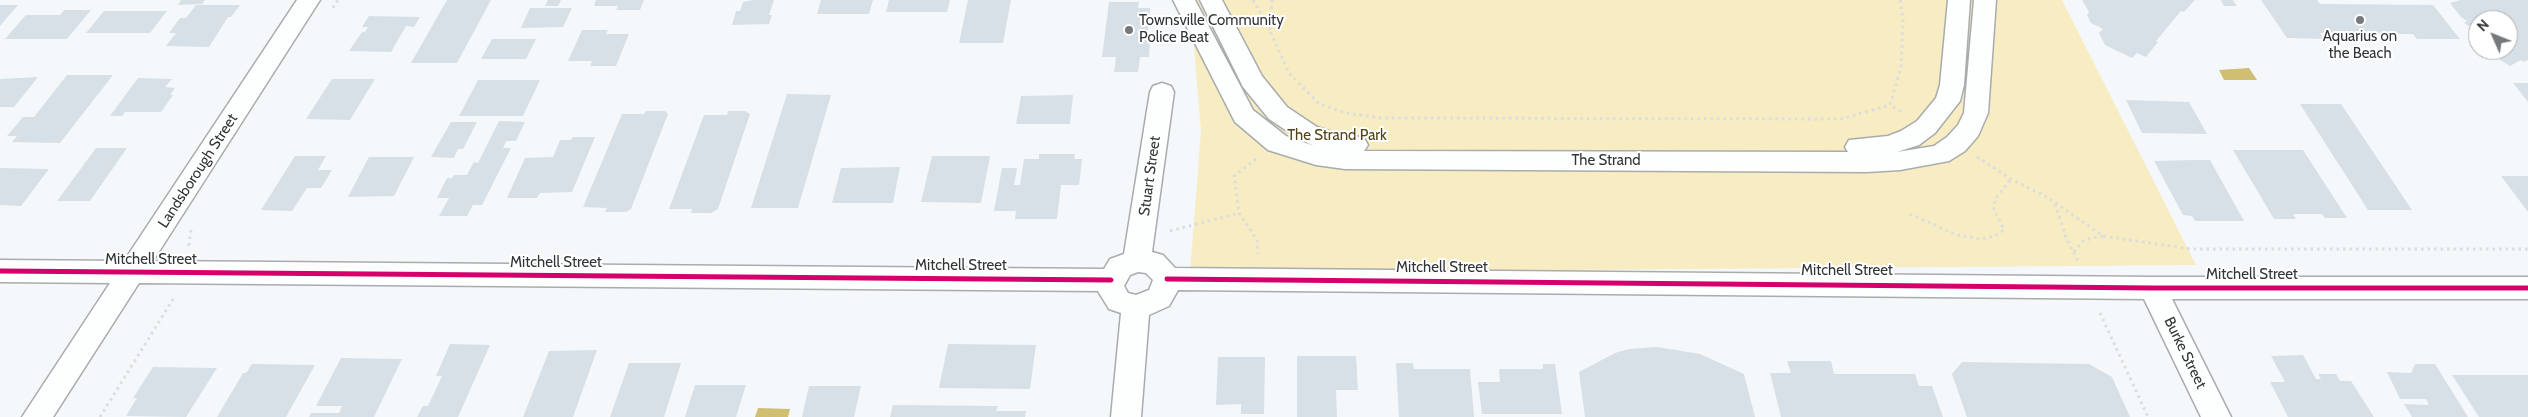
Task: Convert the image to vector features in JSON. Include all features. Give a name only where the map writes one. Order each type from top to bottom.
[{"type":"street","name":"The Strand","points":[[1184,0],[1244,116],[1277,143],[1316,156],[1345,160],[1848,162],[1900,161],[1940,154],[1956,144],[1969,130],[1976,113],[1985,0]]},
{"type":"street","name":"The Strand","points":[[1211,0],[1252,81],[1278,113],[1295,126],[1325,140],[1380,150],[1861,148],[1888,145],[1910,138],[1926,127],[1948,101],[1952,85],[1959,0]]},
{"type":"street","name":"Landsborough Street","points":[[37,417],[132,272],[318,8]]},
{"type":"street","name":"Stuart Street","points":[[1139,250],[1162,92]]},
{"type":"street","points":[[1139,250],[1153,264],[1160,267],[1166,279],[1166,286],[1159,298],[1144,305],[1136,306],[1119,301],[1113,295],[1111,280],[1120,267],[1139,250]]},
{"type":"street","name":"Mitchell Street","points":[[0,272],[1111,280]]},
{"type":"street","name":"Mitchell Street","points":[[1166,279],[2153,288],[2528,288]]},
{"type":"street","name":"Burke Street","points":[[2153,288],[2216,417]]},
{"type":"street","points":[[1126,417],[1136,306]]},
{"type":"path","points":[[318,8],[338,0]]},
{"type":"path","points":[[1253,0],[1270,31],[1289,73],[1319,104],[1346,113],[1381,118],[1841,119],[1890,105],[1926,127]]},
{"type":"path","points":[[1270,31],[1272,0]]},
{"type":"path","points":[[1890,105],[1901,67],[1903,19],[1900,0]]},
{"type":"path","points":[[1295,126],[1319,104]]},
{"type":"path","points":[[1261,280],[1257,240],[1240,212],[1234,176],[1277,143]]},
{"type":"path","points":[[1956,144],[2011,179],[2037,191],[2103,236]]},
{"type":"path","points":[[1910,214],[1958,235],[1980,239],[1995,236],[2004,230],[1993,207],[1996,198],[2011,179]]},
{"type":"path","points":[[2055,204],[2067,240],[2148,417]]},
{"type":"path","points":[[1139,250],[1240,212]]},
{"type":"path","points":[[100,417],[189,272],[200,247],[189,246],[192,228]]},
{"type":"path","points":[[2074,252],[2084,240],[2103,236],[2192,249],[2528,250]]},
{"type":"green space","name":"The Strand Park","points":[[1190,0],[2062,0],[2196,265],[1190,273],[1201,131]]},
{"type":"shaded area","points":[[2249,68],[2257,80],[2224,80],[2219,70]]},
{"type":"shaded area","points":[[758,408],[790,409],[788,417],[755,417]]},
{"type":"building","points":[[181,0],[205,0],[202,4],[178,5]]},
{"type":"building","points":[[447,0],[491,0],[457,63],[411,63]]},
{"type":"building","points":[[548,0],[561,0],[558,6],[545,6]]},
{"type":"building","points":[[596,0],[644,0],[640,10],[616,10],[618,6],[594,6]]},
{"type":"building","points":[[774,0],[769,15],[772,15],[769,24],[732,25],[736,11],[740,11],[743,2]]},
{"type":"building","points":[[821,0],[873,0],[869,14],[817,14]]},
{"type":"building","points":[[889,0],[950,0],[947,12],[886,12]]},
{"type":"building","points":[[968,0],[1011,0],[1003,43],[959,43]]},
{"type":"building","points":[[2082,0],[2195,0],[2184,12],[2181,11],[2156,41],[2158,42],[2146,57],[2137,53],[2132,58],[2105,45],[2099,33],[2103,29],[2091,23],[2087,15],[2089,12]]},
{"type":"building","points":[[2221,0],[2233,0],[2237,6],[2224,6]]},
{"type":"building","name":"Aquarius on the Beach","points":[[2261,0],[2317,0],[2320,4],[2433,5],[2460,39],[2417,39],[2413,34],[2320,33],[2324,39],[2287,38]]},
{"type":"building","points":[[2461,0],[2528,0],[2528,60],[2524,62],[2521,60],[2510,66],[2500,60],[2518,60],[2518,10],[2468,10],[2468,26],[2464,23],[2467,21],[2461,17],[2450,3]]},
{"type":"building","points":[[1109,2],[1139,2],[1138,8],[1150,8],[1147,42],[1150,42],[1149,57],[1140,57],[1138,72],[1114,72],[1116,57],[1102,57]]},
{"type":"building","points":[[0,5],[18,5],[0,26]]},
{"type":"building","points":[[196,5],[240,5],[231,17],[228,17],[209,47],[166,46],[176,33],[169,33],[180,18],[186,18]]},
{"type":"building","points":[[530,8],[572,8],[563,27],[521,28]]},
{"type":"building","points":[[64,10],[91,10],[67,39],[5,39],[26,15],[60,15]]},
{"type":"building","points":[[104,11],[167,11],[150,33],[86,33]]},
{"type":"building","points":[[369,16],[420,17],[414,27],[406,26],[391,52],[349,51],[362,32],[365,32],[368,27],[362,27]]},
{"type":"building","points":[[582,30],[608,30],[606,34],[629,34],[616,66],[590,66],[592,61],[568,61]]},
{"type":"building","points":[[492,39],[536,39],[526,59],[481,59]]},
{"type":"building","points":[[67,75],[113,75],[60,143],[12,142],[17,136],[7,136],[23,117],[34,117]]},
{"type":"building","points":[[38,77],[14,107],[0,107],[0,79]]},
{"type":"building","points":[[138,78],[172,79],[165,87],[175,88],[170,95],[173,95],[161,112],[125,112],[122,116],[110,116]]},
{"type":"building","points":[[332,79],[375,79],[350,120],[306,119]]},
{"type":"building","points":[[478,80],[540,80],[523,116],[459,116]]},
{"type":"building","points":[[2513,83],[2528,83],[2528,102]]},
{"type":"building","points":[[787,94],[831,95],[798,208],[751,208]]},
{"type":"building","points":[[1073,95],[1070,124],[1016,124],[1021,96]]},
{"type":"building","points":[[2126,100],[2189,102],[2207,134],[2142,133]]},
{"type":"building","points":[[2300,104],[2341,104],[2412,210],[2368,210]]},
{"type":"building","points":[[646,111],[665,111],[668,114],[631,209],[626,212],[605,212],[607,208],[583,207],[622,114],[644,114]]},
{"type":"building","points":[[728,111],[745,111],[750,114],[718,209],[711,213],[691,213],[692,209],[669,209],[704,115],[727,115]]},
{"type":"building","points":[[499,121],[525,122],[516,141],[506,141],[503,148],[511,148],[482,205],[473,205],[467,216],[439,216],[449,198],[437,198],[447,178],[452,178],[454,175],[467,175],[474,162],[478,163]]},
{"type":"building","points":[[451,122],[477,122],[463,149],[458,149],[454,158],[431,157]]},
{"type":"building","points":[[573,137],[595,137],[572,192],[540,193],[537,198],[507,198],[525,158],[553,157],[560,140],[571,140]]},
{"type":"building","points":[[96,148],[127,148],[90,201],[57,201]]},
{"type":"building","points":[[2233,150],[2303,150],[2347,218],[2325,218],[2322,214],[2293,214],[2296,219],[2274,219]]},
{"type":"building","points":[[1039,154],[1075,154],[1074,159],[1082,159],[1079,185],[1061,185],[1057,219],[1015,219],[1016,211],[994,211],[1002,168],[1017,168],[1014,185],[1020,185],[1024,159],[1039,159]]},
{"type":"building","points":[[295,156],[326,156],[318,170],[332,170],[321,188],[307,188],[292,211],[261,210]]},
{"type":"building","points":[[932,156],[990,156],[981,203],[921,202]]},
{"type":"building","points":[[369,157],[414,157],[394,196],[348,197]]},
{"type":"building","points":[[2210,160],[2244,221],[2195,221],[2192,216],[2183,215],[2154,161]]},
{"type":"building","points":[[900,167],[893,203],[832,203],[841,168]]},
{"type":"building","points":[[0,168],[49,169],[21,206],[0,205]]},
{"type":"building","points":[[2501,176],[2528,176],[2528,212]]},
{"type":"building","points":[[450,344],[490,345],[458,417],[417,417],[423,406],[428,406],[442,376],[436,376]]},
{"type":"building","points":[[948,344],[1036,345],[1030,389],[939,388]]},
{"type":"building","points":[[1657,347],[1700,354],[1744,374],[1755,417],[1585,417],[1579,372],[1615,353],[1629,349]]},
{"type":"building","points":[[597,350],[573,417],[523,417],[549,351]]},
{"type":"building","points":[[2303,355],[2316,379],[2321,379],[2318,374],[2336,374],[2340,381],[2351,381],[2374,417],[2288,417],[2270,382],[2285,382],[2271,356]]},
{"type":"building","points":[[1297,356],[1356,356],[1358,390],[1336,390],[1337,417],[1297,417]]},
{"type":"building","points":[[1218,357],[1265,357],[1264,414],[1241,414],[1241,404],[1216,405]]},
{"type":"building","points":[[341,358],[402,359],[374,417],[309,417],[311,413],[339,413],[342,406],[316,406]]},
{"type":"building","points":[[1787,361],[1831,361],[1834,374],[1915,374],[1919,386],[1932,386],[1943,417],[1781,417],[1770,373],[1791,373]]},
{"type":"building","points":[[1962,362],[2089,364],[2112,377],[2130,417],[1967,417],[1952,374]]},
{"type":"building","points":[[629,363],[681,363],[664,417],[610,417]]},
{"type":"building","points":[[1396,363],[1413,363],[1414,369],[1470,369],[1474,417],[1399,417]]},
{"type":"building","points":[[252,364],[315,365],[286,417],[217,417],[243,373],[246,373]]},
{"type":"building","points":[[1543,364],[1555,364],[1562,414],[1482,414],[1478,382],[1500,382],[1499,369],[1543,369]]},
{"type":"building","points":[[2415,364],[2435,364],[2468,417],[2412,417],[2404,404],[2429,405],[2426,399],[2400,399],[2387,372],[2411,373]]},
{"type":"building","points":[[153,367],[217,368],[186,417],[126,416],[137,398],[133,398]]},
{"type":"building","points":[[2452,375],[2528,375],[2528,417],[2479,417]]},
{"type":"building","points":[[695,385],[746,385],[736,417],[685,417]]},
{"type":"building","points":[[809,386],[861,386],[854,417],[802,417]]},
{"type":"building","points":[[893,405],[998,406],[996,411],[1026,411],[1025,417],[890,417]]},
{"type":"cycle path","points":[[0,271],[1111,280]]},
{"type":"cycle path","points":[[1167,279],[2153,288],[2528,288]]},
{"type":"place","name":"Aquarius on the Beach","points":[[2360,20]]},
{"type":"place","name":"Townsville Community Police Beat","points":[[1129,30]]}]
